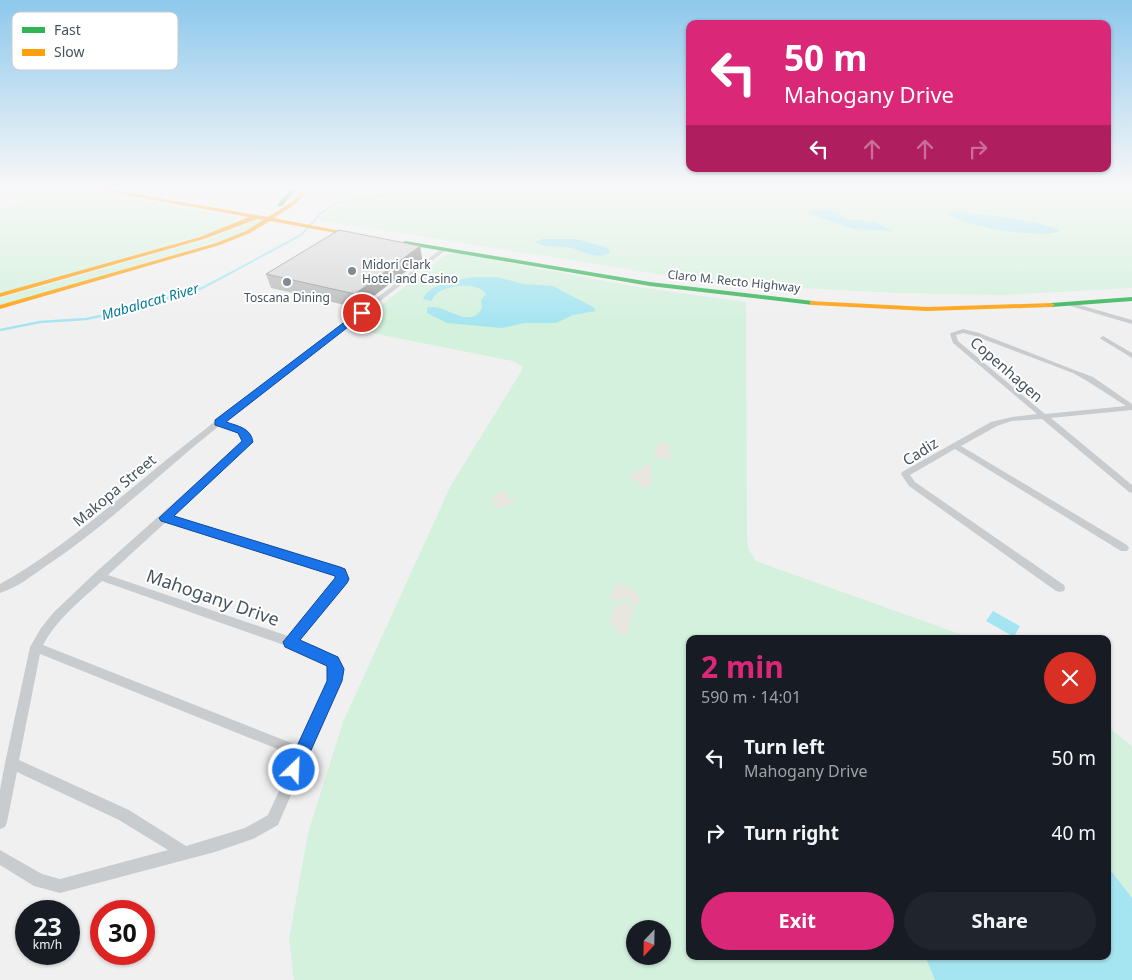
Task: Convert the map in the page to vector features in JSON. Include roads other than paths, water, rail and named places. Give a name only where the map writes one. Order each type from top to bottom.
[{"type":"main road","points":[[0,295],[219,233]]},
{"type":"main road","points":[[0,307],[218,244],[237,233]]},
{"type":"main road","points":[[347,233],[361,235]]},
{"type":"main road","name":"Claro M. Recto Highway","points":[[397,242],[637,283],[773,300],[946,309],[1073,304],[1132,299]]},
{"type":"street","name":"Makopa Street","points":[[0,589],[22,578],[65,548],[219,423],[443,250]]},
{"type":"street","points":[[1073,304],[1132,321]]},
{"type":"street","name":"Copenhagen","points":[[1132,407],[1090,379],[1075,372],[977,334],[963,332],[953,334],[955,342],[1041,416],[1132,490]]},
{"type":"street","points":[[1103,338],[1132,356]]},
{"type":"street","name":"Cadiz","points":[[1060,588],[906,479],[905,474],[994,424],[1012,419],[1132,407]]},
{"type":"street","points":[[0,822],[36,647],[45,631],[57,616],[248,442],[247,436],[242,430],[219,423]]},
{"type":"street","points":[[955,446],[1124,548]]},
{"type":"street","points":[[165,518],[340,572],[342,579],[290,642]]},
{"type":"street","name":"Mahogany Drive","points":[[0,857],[39,881],[60,886],[214,845],[248,834],[273,820],[334,681],[336,669],[332,662],[290,642],[99,576]]},
{"type":"street","points":[[36,647],[302,753]]},
{"type":"street","points":[[11,763],[124,815],[183,852]]},
{"type":"water","points":[[1019,233],[1052,233],[1037,234]]},
{"type":"water","points":[[542,239],[576,239],[608,248],[610,252],[599,256],[572,248],[547,246],[535,242]]},
{"type":"water","points":[[475,277],[497,277],[524,284],[553,286],[593,307],[596,311],[573,315],[556,323],[524,323],[502,328],[447,323],[427,313],[427,308],[434,307],[463,317],[477,315],[482,308],[481,300],[486,294],[482,290],[471,286],[457,286],[444,290],[438,293],[431,301],[423,299],[426,294],[438,286]]},
{"type":"water","points":[[993,611],[1020,626],[1015,635],[1010,635],[986,621]]},
{"type":"water","points":[[1111,871],[1132,898],[1132,980],[935,980],[927,960],[1111,960]]},
{"type":"waterway","name":"Mabalacat River","points":[[225,276],[303,233]]},
{"type":"waterway","name":"Mabalacat River","points":[[0,330],[40,322],[86,319],[129,310],[202,288],[227,275]]},
{"type":"place","name":"Midori Clark Hotel and Casino","points":[[352,271]]},
{"type":"place","name":"Toscana Dining","points":[[287,282]]}]
